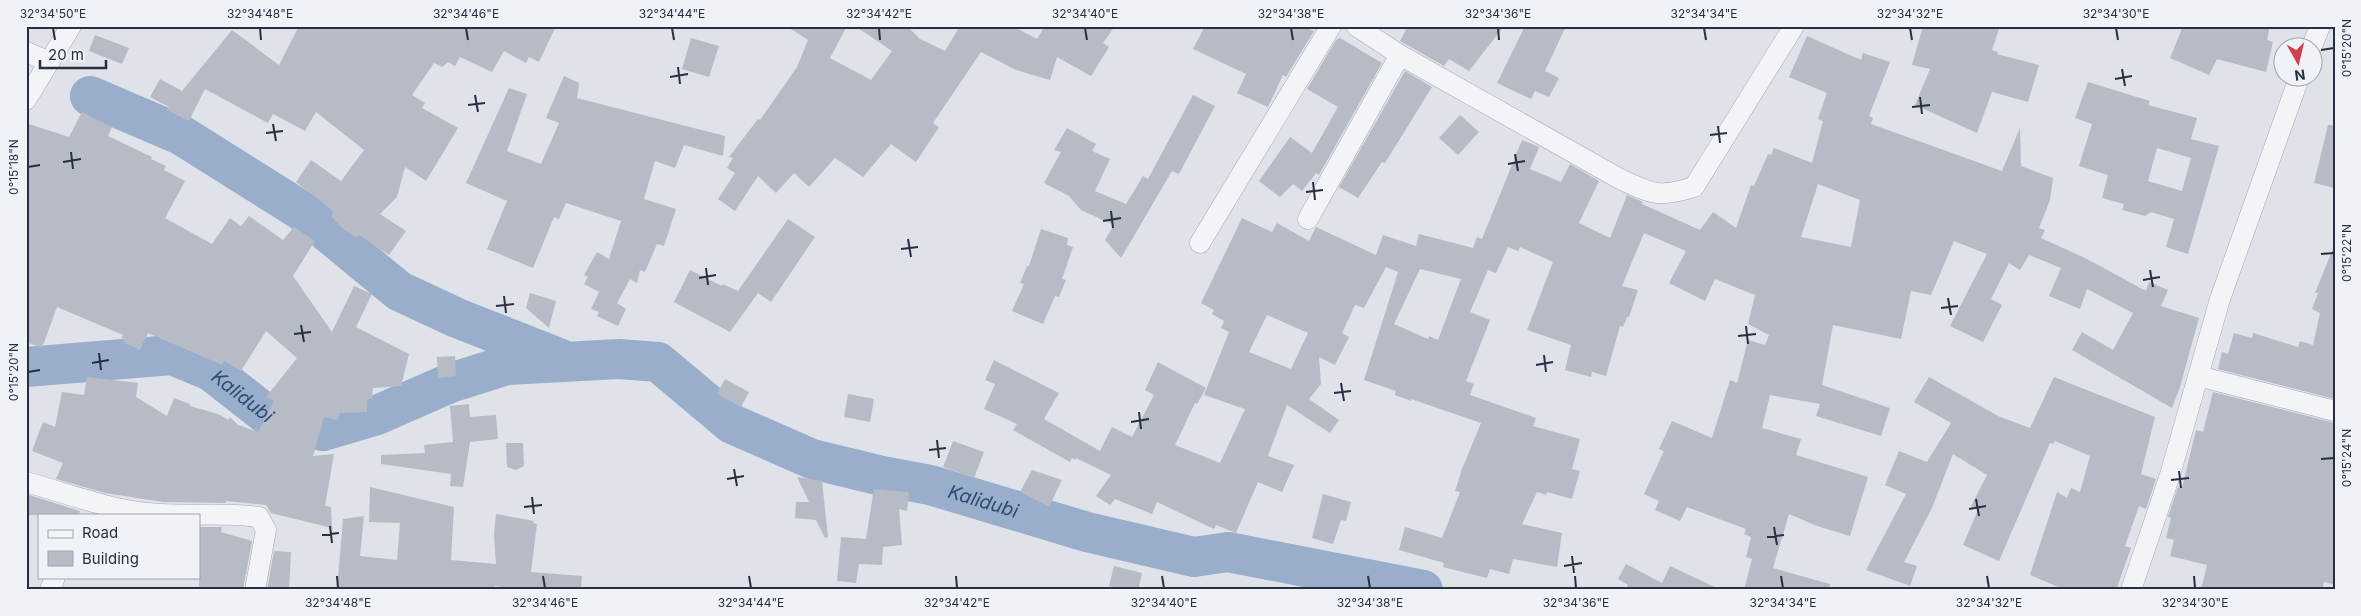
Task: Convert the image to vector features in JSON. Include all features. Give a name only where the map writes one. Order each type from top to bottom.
[{"type":"street","points":[[26,100],[71,26]]},
{"type":"street","points":[[1200,244],[1331,26]]},
{"type":"street","points":[[1356,26],[1400,55],[1620,179],[1652,194],[1674,193],[1694,187],[1794,26]]},
{"type":"street","points":[[2315,38],[2320,26]]},
{"type":"street","points":[[26,52],[50,62]]},
{"type":"street","points":[[1308,219],[1400,55]]},
{"type":"street","points":[[2131,590],[2170,475],[2220,299],[2295,88]]},
{"type":"street","points":[[2198,376],[2335,411]]},
{"type":"street","points":[[26,482],[88,507],[150,513],[240,514],[259,517],[266,530],[255,590]]},
{"type":"street","points":[[50,590],[55,578]]},
{"type":"building","points":[[299,26],[556,26],[539,62],[529,57],[526,63],[504,51],[492,72],[460,57],[455,66],[448,62],[442,67],[434,63],[412,95],[425,103],[422,108],[458,128],[426,181],[405,167],[397,197],[380,214],[406,231],[389,255],[359,235],[357,238],[342,228],[331,216],[334,211],[296,182],[311,160],[341,181],[364,150],[316,112],[305,131],[273,114],[268,123],[205,89],[189,121],[167,110],[169,107],[150,97],[160,79],[182,91],[232,30],[279,65]]},
{"type":"building","points":[[786,26],[847,26],[830,58],[871,80],[892,51],[855,26],[907,26],[920,39],[945,51],[960,26],[1013,26],[1037,39],[1045,26],[1115,26],[1103,43],[1109,47],[1091,76],[1057,57],[1050,80],[1016,70],[981,52],[933,123],[939,127],[916,162],[891,144],[863,177],[835,158],[809,187],[794,173],[776,193],[758,176],[735,211],[718,199],[735,173],[727,168],[733,158],[729,157],[758,119],[760,120],[797,67],[808,40]]},
{"type":"building","points":[[1205,26],[1301,26],[1314,31],[1286,77],[1283,75],[1268,107],[1237,93],[1246,74],[1193,49]]},
{"type":"building","points":[[1408,26],[1504,26],[1469,71],[1449,59],[1444,66],[1400,41]]},
{"type":"building","points":[[1525,26],[1566,26],[1545,71],[1559,78],[1549,97],[1535,91],[1531,99],[1497,83]]},
{"type":"building","points":[[1923,26],[2000,26],[1992,50],[1998,52],[1997,54],[2039,65],[2028,102],[1992,92],[1977,133],[1915,105],[1930,69],[1912,65]]},
{"type":"building","points":[[2183,26],[2270,26],[2267,40],[2273,42],[2266,72],[2217,59],[2209,75],[2170,58]]},
{"type":"building","points":[[95,35],[129,48],[122,64],[89,51]]},
{"type":"building","points":[[1807,36],[1861,60],[1863,53],[1890,62],[1869,116],[1873,118],[1871,124],[2002,171],[2020,128],[2021,166],[2053,178],[2050,200],[2039,228],[2045,230],[2041,238],[2085,258],[2146,291],[2149,282],[2168,290],[2161,306],[2199,318],[2180,387],[2172,408],[2072,350],[2082,332],[2113,350],[2133,313],[2087,289],[2080,309],[2049,296],[2061,268],[2029,255],[2020,270],[2009,263],[1991,299],[2002,305],[1983,342],[1950,326],[1987,254],[1954,241],[1931,295],[1911,291],[1901,339],[1833,325],[1822,385],[1890,408],[1881,436],[1816,416],[1820,404],[1770,395],[1762,428],[1801,439],[1796,455],[1868,477],[1850,536],[1817,526],[1789,514],[1773,568],[1830,584],[1829,590],[1744,590],[1752,559],[1746,557],[1751,537],[1744,534],[1746,529],[1687,507],[1680,521],[1655,510],[1659,501],[1644,494],[1664,451],[1659,449],[1672,421],[1712,438],[1730,380],[1737,383],[1748,340],[1765,345],[1769,335],[1748,324],[1755,295],[1715,279],[1705,301],[1669,283],[1686,251],[1644,233],[1622,286],[1638,290],[1629,317],[1627,317],[1623,327],[1620,326],[1606,376],[1592,372],[1591,377],[1565,370],[1571,345],[1527,330],[1553,262],[1520,247],[1518,251],[1508,247],[1496,273],[1488,270],[1470,312],[1490,320],[1466,381],[1474,384],[1470,395],[1536,418],[1533,426],[1580,439],[1572,469],[1580,471],[1572,499],[1547,492],[1546,495],[1537,492],[1522,524],[1562,533],[1557,567],[1513,559],[1509,574],[1490,569],[1487,578],[1443,567],[1444,563],[1399,550],[1405,527],[1442,538],[1460,492],[1455,491],[1462,469],[1481,423],[1411,399],[1411,401],[1395,395],[1396,391],[1364,380],[1398,272],[1386,267],[1364,308],[1355,305],[1342,333],[1349,337],[1335,365],[1319,357],[1321,384],[1309,399],[1339,420],[1330,433],[1287,405],[1268,456],[1294,465],[1282,492],[1258,482],[1236,533],[1216,525],[1214,529],[1157,502],[1152,514],[1115,499],[1110,505],[1096,496],[1111,475],[1076,458],[1075,460],[1072,458],[1070,462],[1013,430],[1017,424],[984,409],[995,384],[985,380],[994,360],[1059,393],[1044,419],[1100,451],[1112,427],[1132,437],[1154,395],[1145,390],[1158,362],[1206,388],[1197,404],[1195,403],[1175,445],[1220,463],[1245,409],[1204,395],[1229,332],[1221,328],[1224,321],[1212,314],[1214,310],[1201,303],[1242,218],[1272,232],[1277,223],[1309,241],[1316,227],[1376,255],[1383,235],[1416,246],[1419,234],[1473,248],[1477,237],[1482,239],[1522,140],[1539,147],[1530,169],[1561,182],[1570,164],[1599,181],[1579,223],[1610,238],[1627,195],[1643,202],[1642,204],[1700,230],[1713,212],[1736,228],[1751,185],[1754,186],[1768,154],[1771,155],[1774,148],[1812,163],[1823,121],[1818,119],[1827,93],[1789,77]],"holes":[[[1818,184],[1860,200],[1851,247],[1801,237]],[[1420,269],[1461,279],[1438,340],[1429,336],[1428,339],[1394,324]],[[1267,315],[1308,333],[1291,369],[1249,352]]]},
{"type":"building","points":[[691,38],[719,46],[709,77],[682,69]]},
{"type":"building","points":[[1340,38],[1382,63],[1319,175],[1316,173],[1302,191],[1293,184],[1280,197],[1259,181],[1290,137],[1312,153],[1338,107],[1307,89],[1336,40]]},
{"type":"building","points":[[1405,71],[1432,87],[1385,163],[1382,162],[1358,198],[1339,187]]},
{"type":"building","points":[[564,76],[579,83],[577,98],[725,136],[723,156],[684,145],[675,168],[655,161],[644,199],[676,209],[664,246],[657,244],[645,272],[640,270],[637,283],[630,279],[617,303],[626,309],[618,326],[597,316],[599,312],[591,309],[599,292],[584,284],[588,277],[584,275],[597,252],[609,259],[621,221],[566,203],[559,219],[554,217],[533,268],[487,249],[507,201],[466,183],[509,88],[527,94],[507,151],[541,164],[559,123],[546,118]]},
{"type":"building","points":[[2088,82],[2150,101],[2148,105],[2197,118],[2191,139],[2219,146],[2188,254],[2166,247],[2174,219],[2151,212],[2145,216],[2122,210],[2124,204],[2102,198],[2108,175],[2079,166],[2092,124],[2075,118]],"holes":[[[2157,148],[2191,158],[2182,191],[2148,181]]]},
{"type":"building","points":[[1193,95],[1215,106],[1179,174],[1172,171],[1121,258],[1105,240],[1114,225],[1081,210],[1069,196],[1044,183],[1061,152],[1054,150],[1067,128],[1096,144],[1092,151],[1110,159],[1095,191],[1126,204],[1143,176],[1148,179]]},
{"type":"building","points":[[82,112],[112,127],[108,136],[152,157],[151,159],[166,166],[164,170],[185,181],[165,218],[212,244],[230,218],[241,226],[249,216],[283,240],[294,227],[315,241],[293,276],[332,332],[354,286],[372,294],[356,327],[409,354],[401,386],[373,388],[372,399],[367,399],[367,412],[340,413],[338,420],[324,417],[313,456],[334,454],[325,506],[331,507],[332,528],[271,513],[266,505],[226,501],[226,503],[163,502],[105,493],[56,479],[63,463],[32,451],[43,422],[55,427],[62,392],[84,395],[87,377],[138,383],[136,397],[167,416],[174,398],[229,420],[230,417],[238,425],[258,432],[274,401],[266,397],[297,358],[266,331],[241,371],[224,361],[222,365],[148,333],[140,350],[123,342],[125,339],[121,338],[123,335],[57,307],[42,348],[26,342],[26,123],[69,137]]},
{"type":"building","points":[[1460,115],[1479,132],[1458,155],[1439,138]]},
{"type":"building","points":[[2328,125],[2335,125],[2335,188],[2314,183]]},
{"type":"building","points":[[788,219],[815,237],[771,302],[758,293],[730,332],[674,302],[690,270],[722,286],[723,284],[738,291]]},
{"type":"building","points":[[1041,229],[1068,238],[1067,245],[1073,247],[1062,279],[1066,280],[1059,297],[1055,296],[1043,324],[1012,311],[1024,284],[1020,283],[1027,266],[1029,266]]},
{"type":"building","points":[[2334,246],[2335,399],[2218,369],[2222,352],[2228,354],[2234,333],[2252,338],[2253,333],[2298,347],[2300,341],[2313,345],[2320,313],[2312,309],[2318,293],[2315,293]]},
{"type":"building","points":[[530,293],[556,301],[549,328],[526,308]]},
{"type":"building","points":[[455,356],[456,376],[438,378],[437,357]]},
{"type":"building","points":[[1929,377],[1998,416],[2030,428],[2054,377],[2155,417],[2141,474],[2156,479],[2146,509],[2139,506],[2125,546],[2131,548],[2116,590],[2065,590],[2030,575],[2057,492],[2067,498],[2071,488],[2080,492],[2090,456],[2055,441],[2053,444],[2050,443],[1999,561],[1963,545],[1978,510],[1971,506],[1987,475],[1953,454],[1932,508],[1904,562],[1917,566],[1910,586],[1866,570],[1906,494],[1885,485],[1899,451],[1927,462],[1951,423],[1914,402]]},
{"type":"building","points":[[725,379],[749,392],[741,407],[717,394]]},
{"type":"building","points":[[2213,392],[2335,423],[2335,573],[2333,584],[2324,582],[2322,590],[2201,590],[2207,565],[2170,556],[2174,540],[2166,538],[2171,518],[2168,517],[2178,487],[2182,488],[2196,430],[2203,432]]},
{"type":"building","points":[[848,394],[874,399],[870,422],[844,417]]},
{"type":"building","points":[[469,404],[470,417],[496,415],[498,439],[470,442],[463,487],[450,486],[451,474],[381,464],[381,455],[425,453],[424,445],[453,442],[450,406]]},
{"type":"building","points":[[953,441],[984,452],[974,478],[943,467]]},
{"type":"building","points":[[506,443],[523,443],[524,466],[516,470],[507,467]]},
{"type":"building","points":[[1032,470],[1062,480],[1049,507],[1020,492]]},
{"type":"building","points":[[797,477],[822,481],[828,537],[825,538],[816,520],[795,518],[796,502],[809,502]]},
{"type":"building","points":[[370,487],[454,507],[451,560],[496,564],[494,534],[496,514],[534,521],[533,523],[537,524],[531,572],[582,576],[581,590],[528,590],[495,586],[495,590],[337,590],[343,519],[364,516],[360,556],[397,560],[400,523],[369,522]]},
{"type":"building","points":[[874,489],[909,492],[907,511],[899,509],[902,545],[883,547],[882,565],[859,564],[856,583],[837,581],[841,537],[866,539]]},
{"type":"building","points":[[26,494],[80,511],[79,514],[26,515]]},
{"type":"building","points":[[1323,494],[1351,502],[1346,521],[1341,520],[1333,544],[1312,538]]},
{"type":"building","points":[[200,527],[222,527],[221,532],[252,541],[243,590],[199,590]]},
{"type":"building","points":[[274,551],[291,552],[289,590],[267,590]]},
{"type":"building","points":[[1626,564],[1662,583],[1670,566],[1721,590],[1625,590],[1628,585],[1618,579]]},
{"type":"building","points":[[1114,566],[1142,573],[1138,590],[1124,590],[1109,586]]},
{"type":"waterway","name":"Kalidubi","points":[[90,96],[181,135],[302,211],[399,291],[457,318],[559,358]]},
{"type":"waterway","name":"Kalidubi","points":[[26,367],[172,355],[211,371],[271,418],[323,431],[377,415],[450,383],[507,365],[619,359],[658,362],[732,424],[812,459],[882,476],[930,485],[1087,532],[1194,557],[1228,552],[1423,590]]}]
